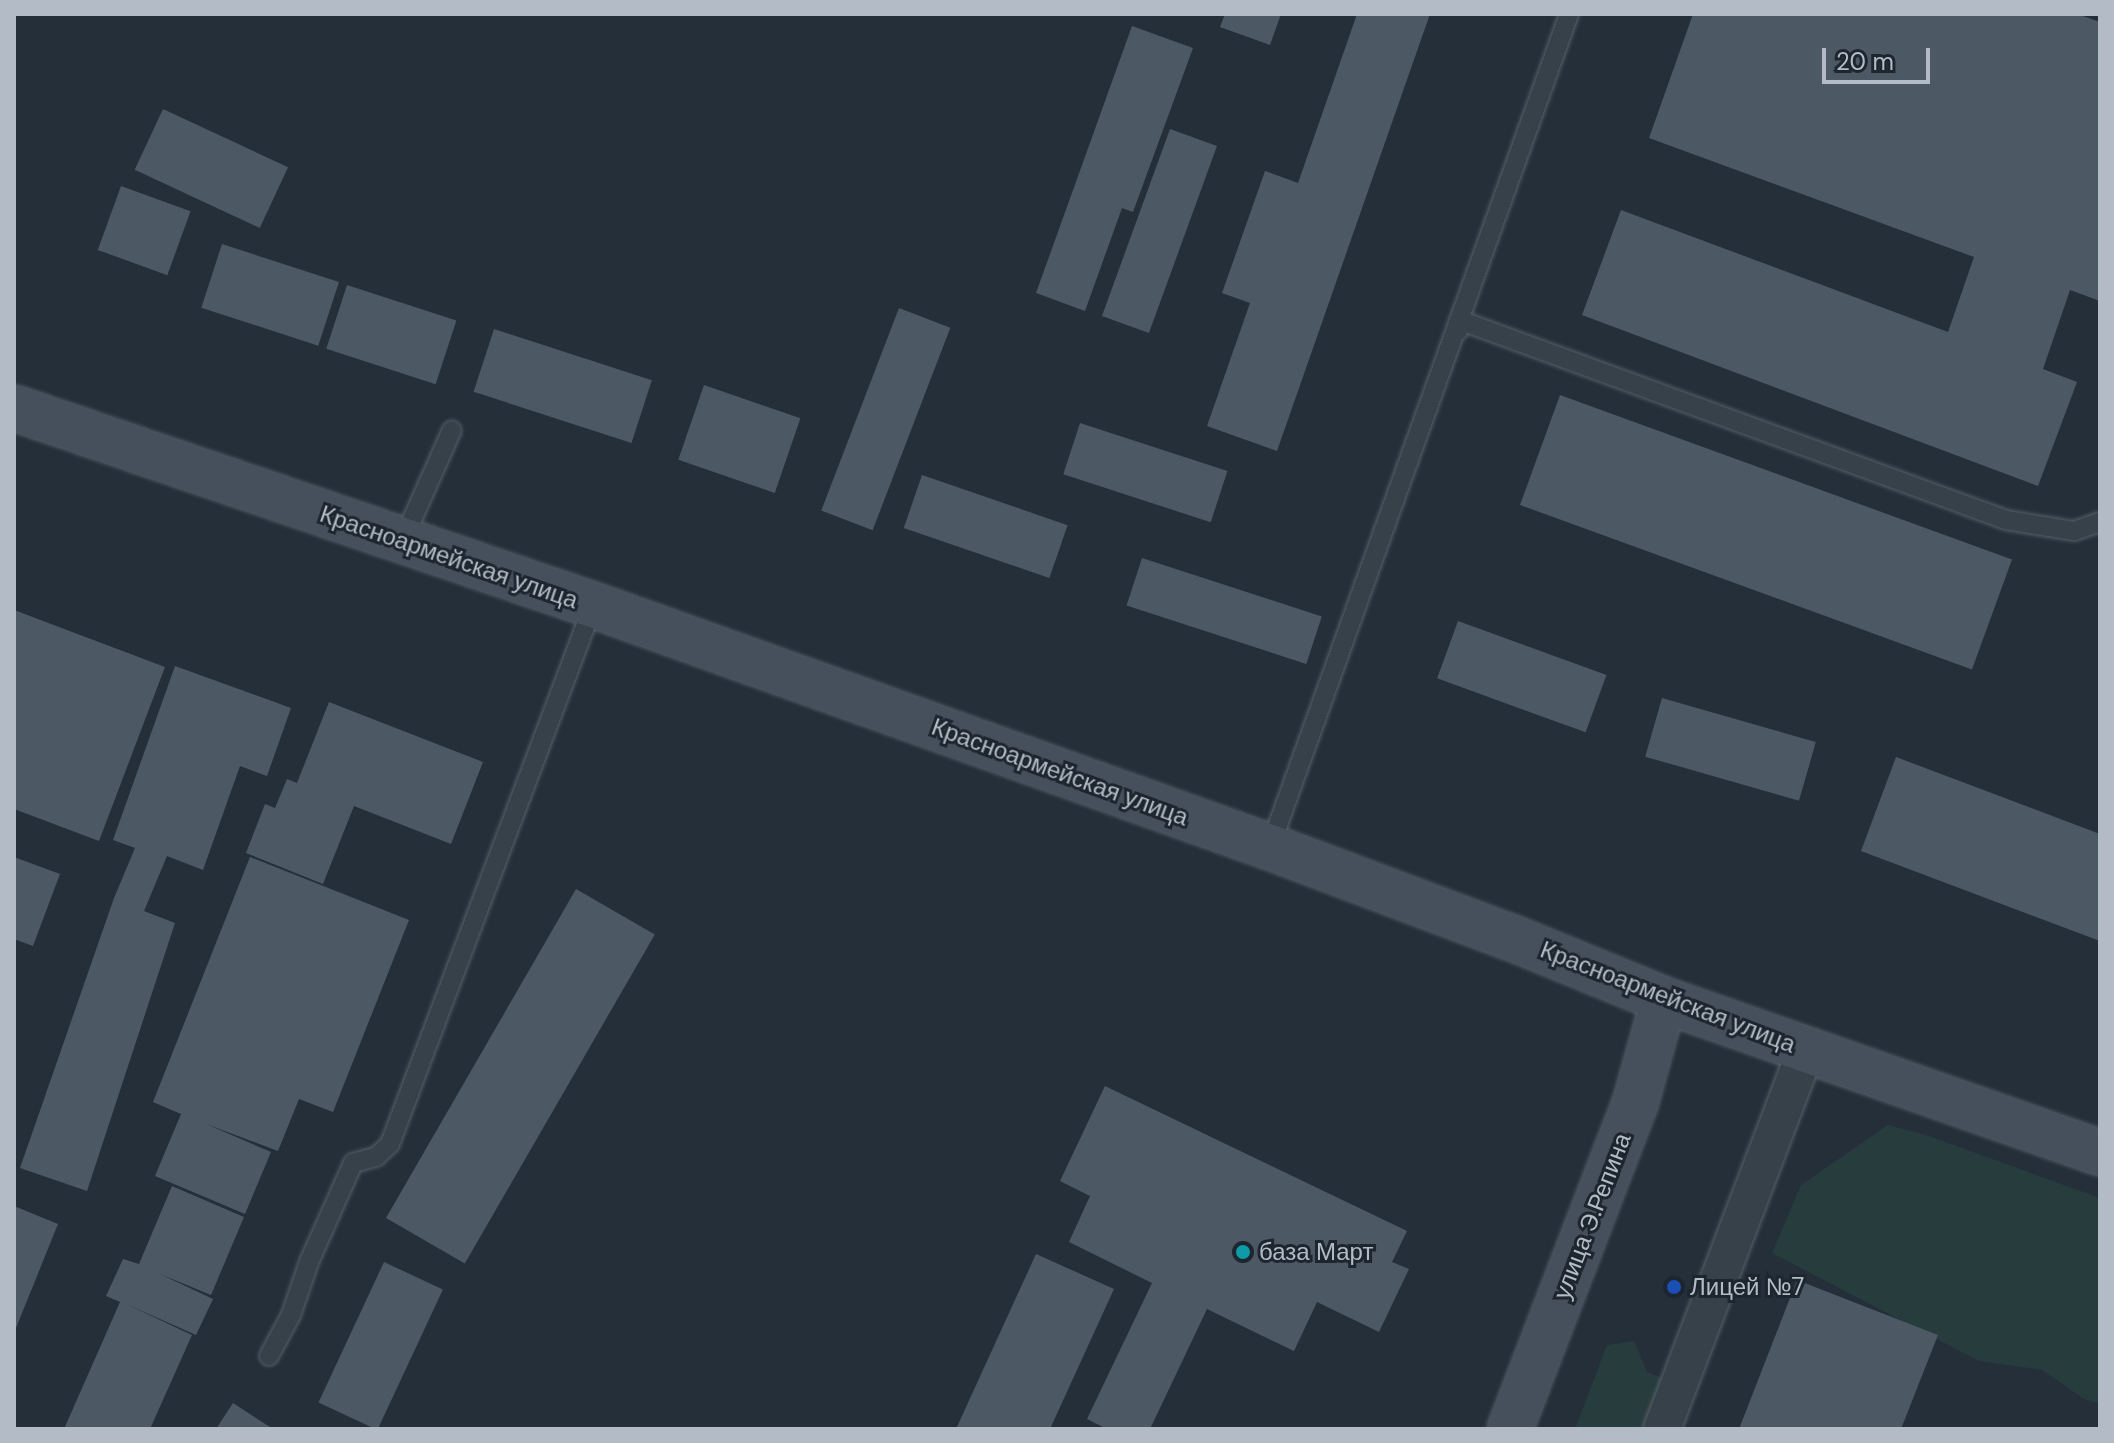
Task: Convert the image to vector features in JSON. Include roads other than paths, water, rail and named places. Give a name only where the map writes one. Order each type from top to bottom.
[{"type":"main road","name":"Красноармейская улица","points":[[14,408],[593,605],[1270,847],[1510,937],[1664,1000],[2100,1153]]},
{"type":"main road","name":"улица Э.Репина","points":[[1510,1429],[1635,1104],[1664,1000]]},
{"type":"street","points":[[1662,1429],[1806,1050]]},
{"type":"lane","points":[[1270,847],[1569,14]]},
{"type":"lane","points":[[1449,385],[1459,320]]},
{"type":"lane","points":[[1459,320],[2006,520],[2074,531],[2100,522]]},
{"type":"lane","points":[[402,542],[452,430]]},
{"type":"lane","points":[[269,1356],[291,1315],[309,1262],[353,1163],[376,1157],[390,1144],[593,605]]},
{"type":"place","name":"база Март","points":[[1243,1252]]},
{"type":"place","name":"Лицей №7","points":[[1674,1287]]}]
